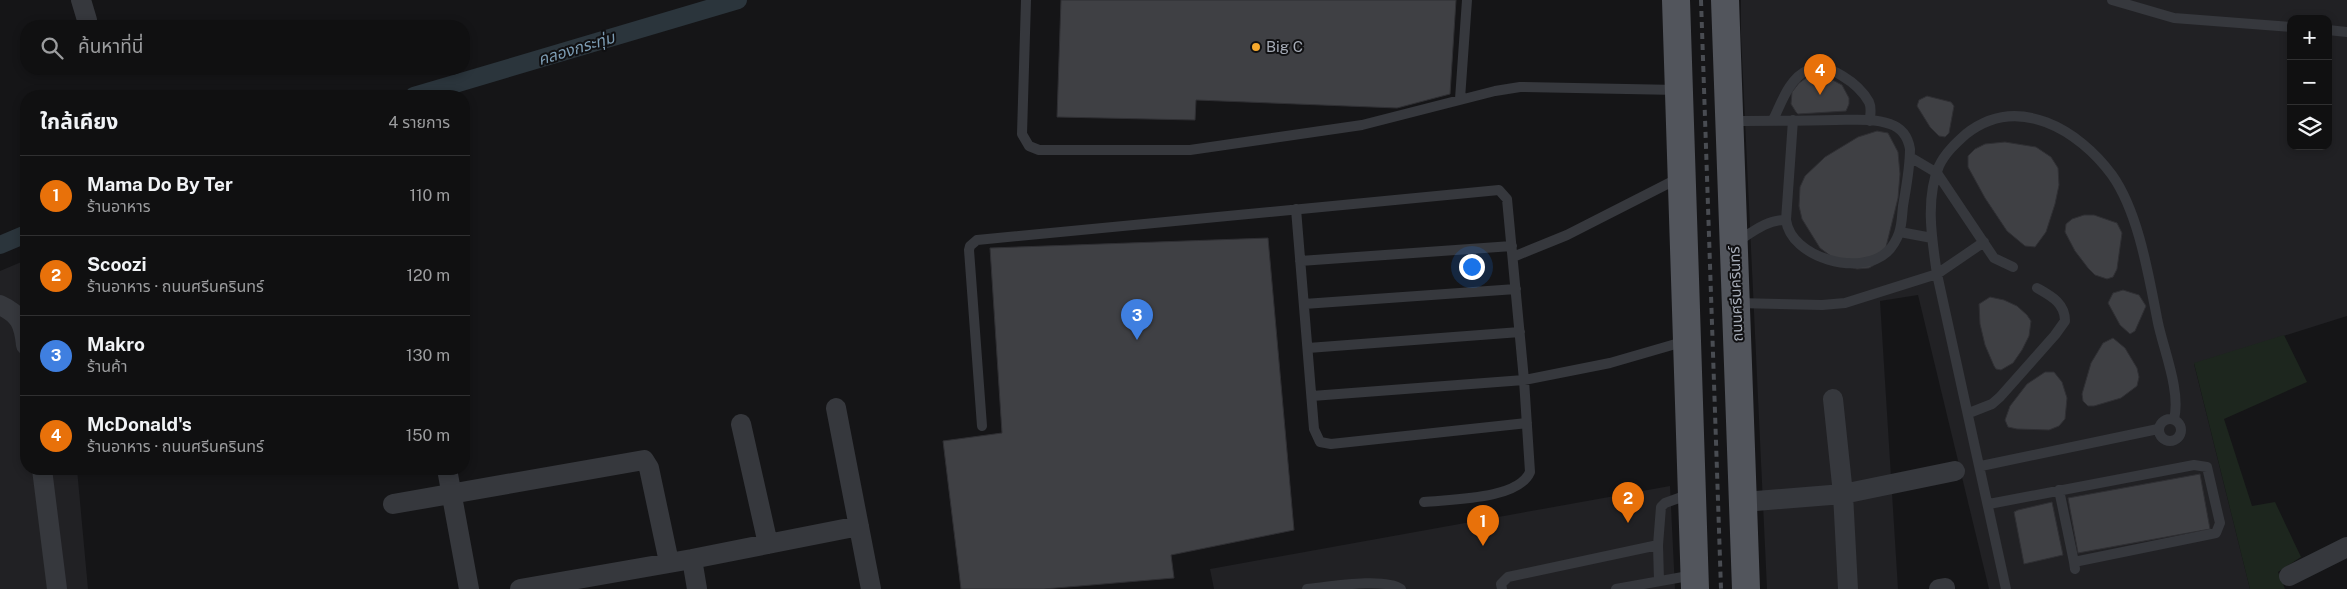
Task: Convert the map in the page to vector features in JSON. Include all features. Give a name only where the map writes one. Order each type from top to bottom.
[{"type":"main road","points":[[1676,0],[1695,582]]},
{"type":"main road","name":"ถนนศรีนครินทร์","points":[[1725,0],[1746,589]]},
{"type":"street","points":[[81,0],[87,20]]},
{"type":"street","points":[[0,305],[13,311],[20,322]]},
{"type":"street","points":[[1833,399],[1843,494],[1848,589]]},
{"type":"street","points":[[836,408],[871,589]]},
{"type":"street","points":[[741,424],[768,544]]},
{"type":"street","points":[[393,504],[644,460],[649,468],[669,562]]},
{"type":"street","points":[[1744,502],[1843,494],[1955,471]]},
{"type":"street","points":[[43,475],[57,589]]},
{"type":"street","points":[[447,475],[469,589]]},
{"type":"street","points":[[520,589],[692,559],[859,526]]},
{"type":"street","points":[[2289,576],[2347,547]]},
{"type":"street","points":[[692,559],[697,589]]},
{"type":"lane","points":[[1026,0],[1022,134],[1029,146],[1039,150],[1190,150],[1362,125],[1520,87],[1679,90]]},
{"type":"lane","points":[[1460,100],[1467,0]]},
{"type":"lane","points":[[2112,0],[2174,18],[2287,27]]},
{"type":"lane","points":[[2332,30],[2347,32]]},
{"type":"lane","points":[[1773,120],[1786,93],[1798,77],[1807,70],[1819,67],[1826,68],[1843,76],[1860,92],[1870,104],[1870,121]]},
{"type":"lane","points":[[2006,589],[1981,466],[1937,274],[1932,238],[1932,197],[1937,173],[1945,156],[1965,136],[1989,121],[2002,117],[2043,120],[2062,128],[2088,148],[2112,175],[2125,197],[2133,219],[2150,281],[2176,398],[2174,419]]},
{"type":"lane","points":[[1730,121],[1773,120],[1793,120],[1870,121],[1890,124],[1900,130],[1909,142],[1910,157],[1900,232],[1888,251],[1882,256],[1861,263],[1851,263],[1808,250],[1790,233],[1786,220],[1793,120]]},
{"type":"lane","points":[[1910,157],[1937,173],[1997,262],[2013,268]]},
{"type":"lane","points":[[1513,257],[1568,235],[1682,176]]},
{"type":"lane","points":[[982,426],[969,250],[973,242],[982,239],[1499,190],[1507,199],[1520,332],[1530,470],[1522,482],[1513,488],[1495,493],[1424,502]]},
{"type":"lane","points":[[1296,208],[1316,435],[1324,444],[1526,423]]},
{"type":"lane","points":[[1734,243],[1767,224],[1786,220]]},
{"type":"lane","points":[[1900,232],[1932,238]]},
{"type":"lane","points":[[1737,303],[1809,305],[1845,302],[1937,274],[1984,242]]},
{"type":"lane","points":[[1300,261],[1512,246]]},
{"type":"lane","points":[[1969,412],[1984,408],[1996,400],[2055,335],[2064,321],[2062,307],[2058,301],[2037,288]]},
{"type":"lane","points":[[1304,304],[1516,289]]},
{"type":"lane","points":[[1308,348],[1520,332]]},
{"type":"lane","points":[[1312,396],[1524,380],[1618,361],[1687,341]]},
{"type":"lane","points":[[1981,466],[2158,429],[2163,420],[2174,419],[2178,421],[2182,430],[2177,439],[2167,441],[2162,438],[2158,429]]},
{"type":"lane","points":[[1989,504],[2059,490],[2200,465],[2207,467],[2210,471],[2220,523],[2216,533],[2074,565],[2059,490]]},
{"type":"lane","points":[[1658,581],[1661,507],[1664,503],[1692,494]]},
{"type":"lane","points":[[1502,589],[1501,584],[1508,577],[1658,545]]},
{"type":"lane","points":[[1616,589],[1658,581],[1695,582]]},
{"type":"lane","points":[[1307,589],[1394,585],[1401,589]]},
{"type":"shaded area","points":[[1741,0],[2347,0],[2347,316],[2194,364],[2250,589],[1989,589],[1918,295],[1880,301],[1898,589],[1767,589],[1741,35]]},
{"type":"shaded area","points":[[20,263],[20,475],[78,475],[88,589],[0,589],[0,271]]},
{"type":"shaded area","points":[[2284,335],[2307,382],[2224,419],[2252,506],[2275,502],[2301,557],[2278,572],[2285,589],[2250,589],[2194,363]]},
{"type":"shaded area","points":[[1670,486],[1675,589],[1214,589],[1210,569]]},
{"type":"building","name":"Big C","points":[[1061,0],[1456,0],[1450,94],[1397,108],[1196,100],[1195,120],[1057,117]]},
{"type":"building","points":[[1809,76],[1825,76],[1842,85],[1849,98],[1846,111],[1798,114],[1791,104],[1792,92],[1799,83]]},
{"type":"building","points":[[1927,96],[1951,102],[1954,106],[1949,133],[1945,137],[1939,136],[1930,127],[1917,106],[1919,100]]},
{"type":"building","points":[[1877,131],[1888,133],[1898,152],[1900,174],[1898,198],[1886,247],[1876,264],[1869,268],[1857,269],[1844,266],[1820,248],[1802,219],[1799,206],[1800,187],[1805,176],[1825,157],[1858,137]]},
{"type":"building","points":[[2005,142],[2036,147],[2051,157],[2058,168],[2059,185],[2055,204],[2046,232],[2035,247],[2025,246],[2007,231],[1985,198],[1968,167],[1968,156],[1975,149],[1985,144]]},
{"type":"building","points":[[2084,215],[2094,215],[2117,223],[2122,233],[2117,269],[2113,277],[2107,279],[2095,275],[2088,268],[2075,251],[2065,232],[2066,224],[2072,219]]},
{"type":"building","points":[[1268,238],[1294,530],[1171,555],[1174,578],[1044,589],[961,589],[943,441],[1002,433],[990,248]]},
{"type":"building","points":[[2123,290],[2139,295],[2146,306],[2135,331],[2130,334],[2120,325],[2108,303],[2113,293]]},
{"type":"building","points":[[1990,297],[2004,300],[2017,306],[2031,321],[2029,336],[2022,350],[2013,363],[2001,370],[1996,369],[1994,366],[1985,345],[1980,324],[1979,304]]},
{"type":"building","points":[[2113,338],[2125,348],[2137,368],[2139,377],[2137,386],[2121,398],[2088,406],[2083,401],[2082,394],[2091,363],[2103,343]]},
{"type":"building","points":[[2045,372],[2054,372],[2062,382],[2067,398],[2065,419],[2059,426],[2049,430],[2008,427],[2005,420],[2010,406],[2027,384]]},
{"type":"building","points":[[2200,474],[2210,529],[2078,553],[2068,498]]},
{"type":"building","points":[[2052,502],[2063,555],[2024,564],[2014,512]]},
{"type":"waterway","name":"คลองกระทุ่ม","points":[[434,90],[738,0]]},
{"type":"waterway","name":"คลองกระทุ่ม","points":[[0,245],[20,237]]},
{"type":"railway","points":[[1701,0],[1721,589]]},
{"type":"place","name":"Big C","points":[[1256,47]]},
{"type":"place","name":"McDonald's","points":[[1820,95]]},
{"type":"place","name":"Makro","points":[[1137,340]]},
{"type":"place","name":"Scoozi","points":[[1628,523]]},
{"type":"place","name":"Mama Do By Ter","points":[[1483,546]]}]
